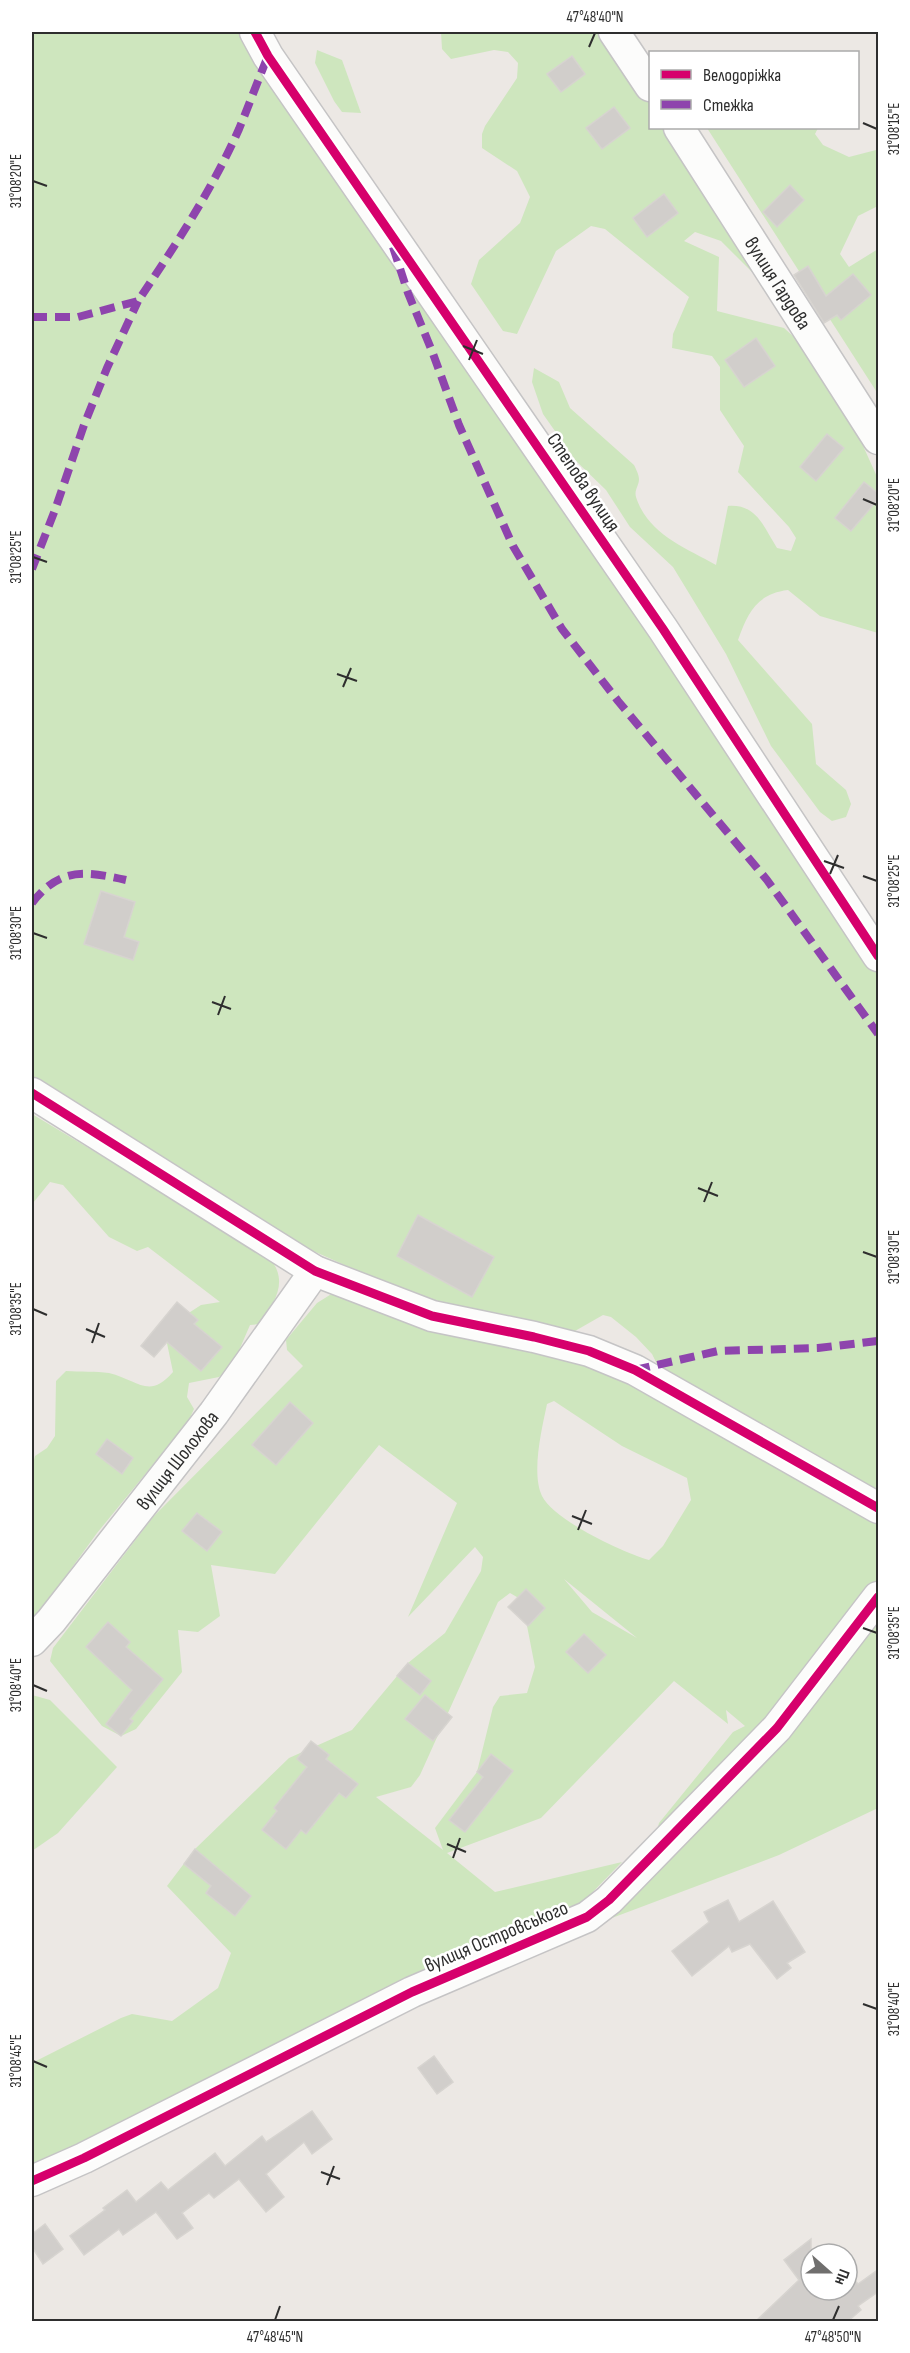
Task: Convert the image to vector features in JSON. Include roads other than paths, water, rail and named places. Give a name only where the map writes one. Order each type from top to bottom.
[{"type":"street","name":"Степова вулиця","points":[[255,32],[268,56],[663,629],[879,956]]},
{"type":"street","points":[[614,32],[649,83]]},
{"type":"street","name":"вулиця Гардова","points":[[680,129],[879,439]]},
{"type":"street","points":[[32,1093],[315,1271],[432,1316],[590,1351],[634,1370],[879,1508]]},
{"type":"street","name":"вулиця Шолохова","points":[[32,1641],[51,1621],[214,1413],[315,1271]]},
{"type":"street","name":"вулиця Островського","points":[[32,2181],[95,2152],[412,1992],[587,1917],[609,1900],[777,1728],[879,1597]]}]
